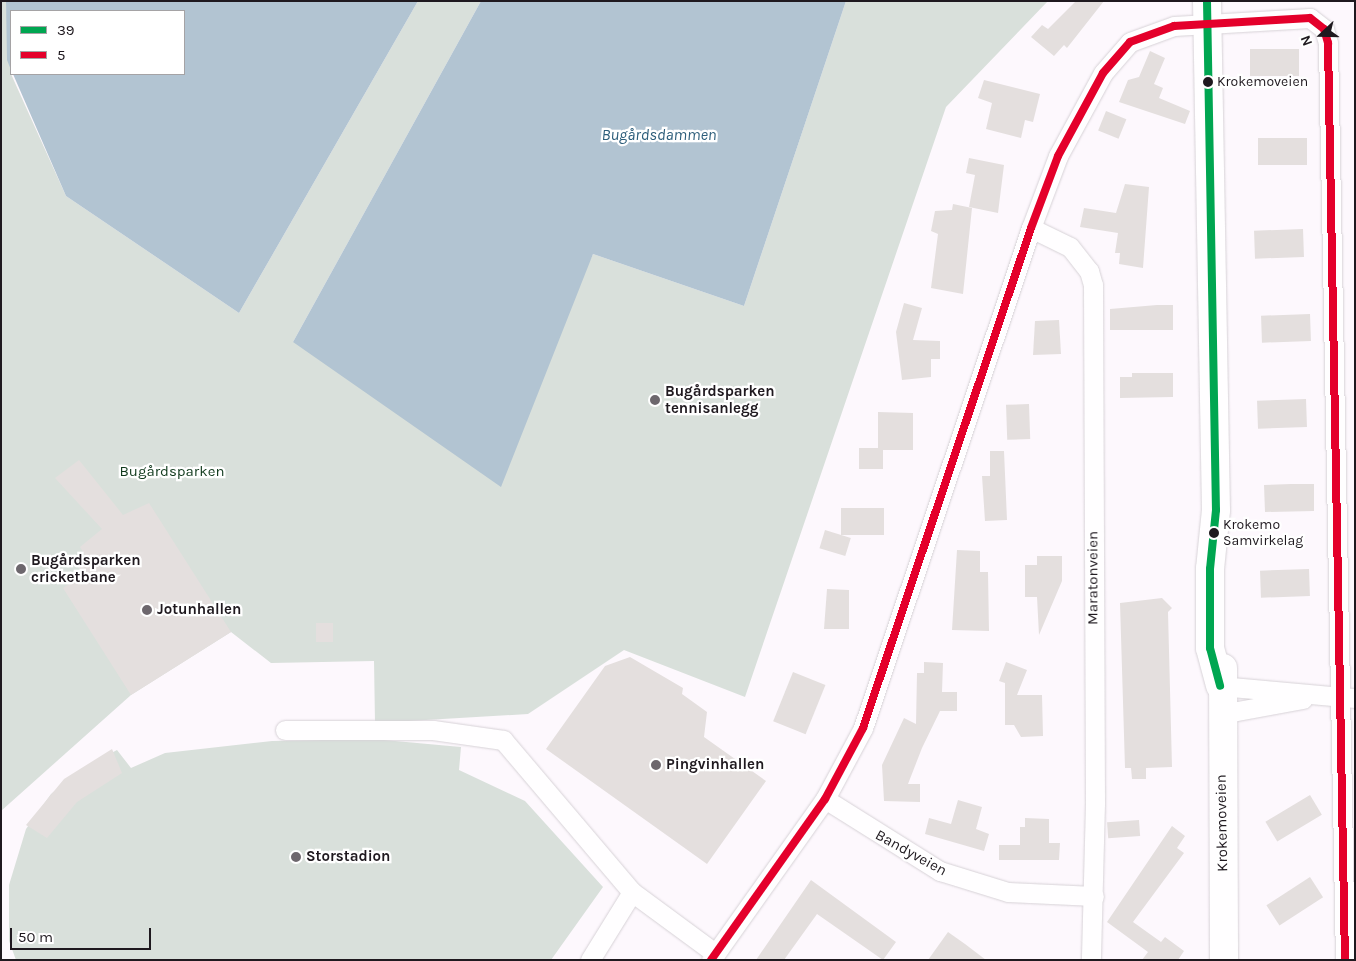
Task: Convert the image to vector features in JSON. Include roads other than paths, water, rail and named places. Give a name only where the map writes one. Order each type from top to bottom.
[{"type":"main road","name":"Krokemoveien","points":[[1207,11],[1216,510],[1210,569],[1210,648],[1220,686],[1224,960]]},
{"type":"street","points":[[286,730],[433,730],[503,740],[632,892],[714,957],[825,799],[863,728],[1031,228],[1058,156],[1117,53],[1152,32],[1207,11],[1310,18],[1324,29],[1328,43],[1349,698],[1345,960]]},
{"type":"street","name":"Maratonveien","points":[[1031,228],[1070,247],[1089,271],[1093,285],[1094,896],[1091,960]]},
{"type":"street","points":[[1220,686],[1311,697],[1349,698]]},
{"type":"street","points":[[1221,714],[1311,697]]},
{"type":"street","name":"Bandyveien","points":[[825,799],[940,871],[1008,892],[1094,896]]},
{"type":"street","points":[[590,960],[632,892]]},
{"type":"water","points":[[6,1],[418,1],[239,313],[66,196],[13,75],[185,75],[185,10],[10,10],[10,68],[7,60]]},
{"type":"water","name":"Bugårdsdammen","points":[[481,1],[846,1],[744,306],[593,254],[501,487],[293,342]]},
{"type":"place","name":"Krokemoveien","points":[[1208,82]]},
{"type":"place","name":"Bugårdsparken tennisanlegg","points":[[655,400]]},
{"type":"place","name":"Krokemo Samvirkelag","points":[[1214,533]]},
{"type":"place","name":"Bugårdsparken cricketbane","points":[[21,569]]},
{"type":"place","name":"Jotunhallen","points":[[147,610]]},
{"type":"place","name":"Pingvinhallen","points":[[656,765]]},
{"type":"place","name":"Storstadion","points":[[296,857]]},
{"type":"park label","name":"Bugårdsparken","points":[[172,472]]}]
